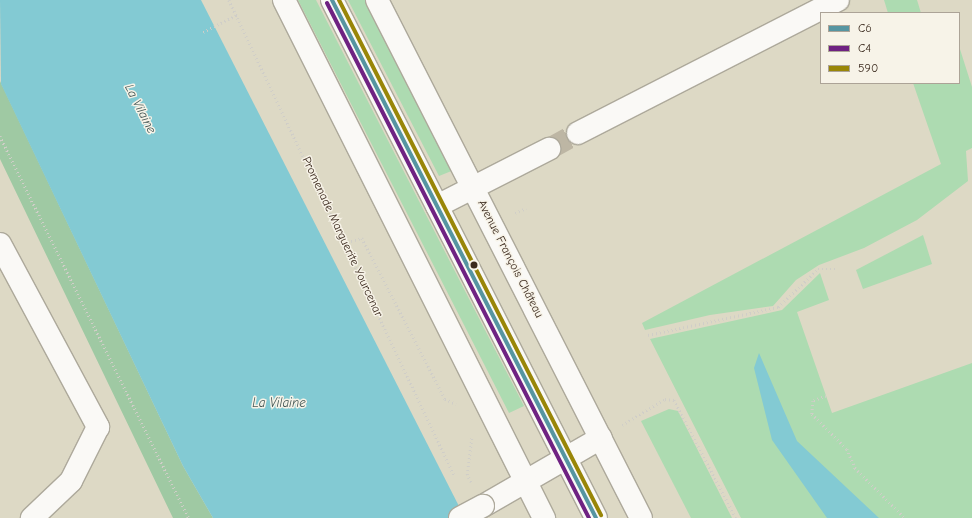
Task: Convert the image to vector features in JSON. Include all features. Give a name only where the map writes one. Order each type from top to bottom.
[{"type":"main road","points":[[284,0],[544,518]]},
{"type":"main road","points":[[332,0],[567,458],[596,518]]},
{"type":"main road","name":"Avenue François Château","points":[[377,0],[641,518]]},
{"type":"main road","points":[[578,133],[838,0]]},
{"type":"main road","points":[[437,206],[549,149]]},
{"type":"main road","points":[[0,244],[98,427],[71,481],[32,518]]},
{"type":"main road","points":[[460,518],[526,482],[601,438]]},
{"type":"path","name":"Promenade Marguerite Yourcenar","points":[[229,0],[347,242],[413,392],[454,475]]},
{"type":"path","points":[[203,32],[237,15]]},
{"type":"path","points":[[0,136],[189,518]]},
{"type":"path","points":[[347,242],[362,238],[445,399],[458,405]]},
{"type":"path","points":[[648,335],[778,307],[818,269],[836,269]]},
{"type":"path","points":[[826,396],[813,401],[812,414],[847,449],[855,468],[905,518]]},
{"type":"path","points":[[628,421],[665,399],[674,400],[736,518]]},
{"type":"path","points":[[472,434],[467,475],[474,487]]},
{"type":"green space","points":[[298,0],[316,0],[524,406],[509,413]]},
{"type":"green space","points":[[348,0],[367,0],[454,170],[439,176]]},
{"type":"green space","points":[[884,0],[917,0],[921,12],[888,12]]},
{"type":"green space","points":[[960,49],[972,87],[972,148],[966,151],[968,181],[917,220],[864,248],[819,265],[796,280],[773,306],[710,315],[645,330],[642,323],[941,164],[913,84],[960,84]]},
{"type":"green space","points":[[0,81],[183,466],[213,518],[173,518],[0,159]]},
{"type":"green space","points":[[923,235],[932,264],[863,289],[856,270]]},
{"type":"green space","points":[[820,273],[829,300],[797,312],[832,413],[972,363],[972,518],[741,518],[650,339],[782,310]]},
{"type":"green space","points":[[669,409],[678,411],[732,518],[691,518],[641,421]]},
{"type":"water","name":"La Vilaine","points":[[0,0],[201,0],[465,518],[213,518],[183,466],[1,84]]},
{"type":"water","points":[[759,353],[797,441],[879,518],[827,518],[772,440],[754,368]]},
{"type":"tunnel","points":[[549,149],[578,133]]},
{"type":"transit line","name":"C6","points":[[332,0],[596,518]]},
{"type":"transit line","name":"590","points":[[339,0],[601,515]]},
{"type":"transit line","name":"C4","points":[[327,3],[589,518]]}]
